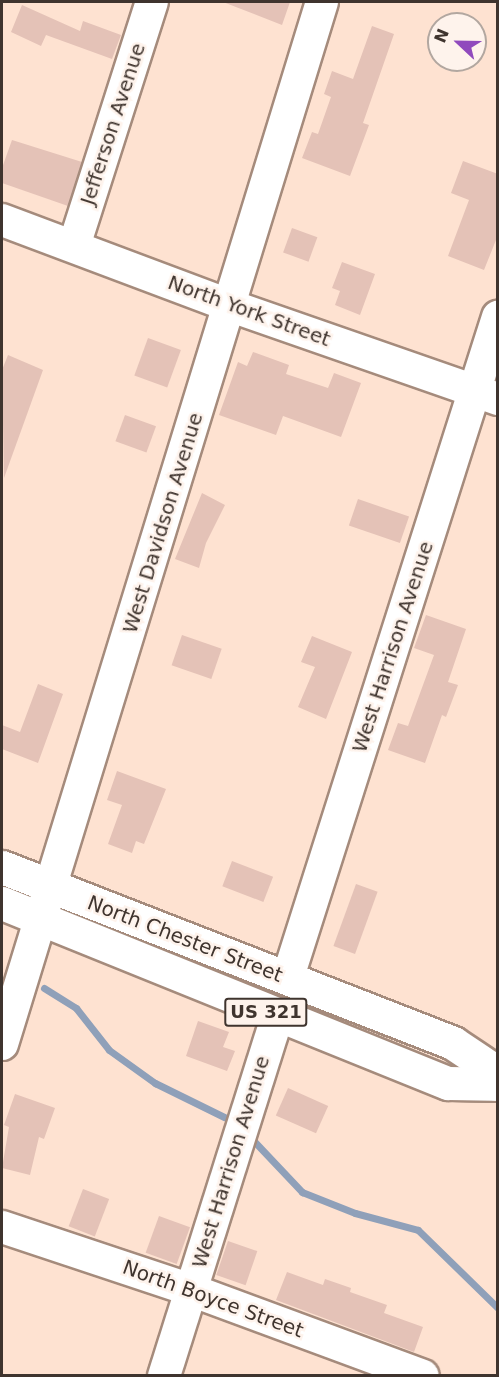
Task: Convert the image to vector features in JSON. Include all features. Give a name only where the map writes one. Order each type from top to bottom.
[{"type":"main road","name":"North Chester Street","points":[[2,867],[44,902],[277,1017],[448,1083],[498,1084]]},
{"type":"main road","name":"North Chester Street","points":[[2,903],[44,902],[288,977],[453,1042],[498,1073]]},
{"type":"street","name":"Jefferson Avenue","points":[[74,246],[152,2]]},
{"type":"street","name":"West Davidson Avenue","points":[[2,1044],[44,902],[231,306],[322,2]]},
{"type":"street","name":"North York Street","points":[[2,220],[231,306],[486,395]]},
{"type":"street","name":"West Harrison Avenue","points":[[288,977],[486,395],[498,317]]},
{"type":"street","name":"West Harrison Avenue","points":[[164,1376],[277,1017]]},
{"type":"street","name":"North Boyce Street","points":[[2,1227],[190,1290],[423,1376]]},
{"type":"building","points":[[223,2],[290,2],[282,25]]},
{"type":"building","points":[[22,5],[80,31],[83,21],[121,35],[112,59],[46,35],[41,46],[11,32]]},
{"type":"building","points":[[372,26],[394,34],[363,123],[369,125],[350,176],[302,158],[312,132],[318,134],[331,97],[324,94],[332,71],[353,79]]},
{"type":"building","points":[[12,140],[82,162],[68,206],[2,183],[2,168]]},
{"type":"building","points":[[463,161],[498,174],[498,235],[484,270],[448,256],[469,200],[451,193]]},
{"type":"building","points":[[292,228],[317,237],[308,262],[283,252]]},
{"type":"building","points":[[342,262],[375,274],[360,315],[335,305],[340,291],[332,288]]},
{"type":"building","points":[[148,338],[181,350],[167,388],[134,376]]},
{"type":"building","points":[[253,352],[289,365],[286,374],[328,388],[334,373],[361,383],[341,437],[283,416],[276,435],[219,415],[238,362],[247,366]]},
{"type":"building","points":[[8,355],[43,370],[4,478],[2,370]]},
{"type":"building","points":[[125,415],[156,426],[146,453],[115,441]]},
{"type":"building","points":[[202,493],[225,505],[206,543],[199,568],[175,559]]},
{"type":"building","points":[[358,499],[409,517],[400,543],[349,525]]},
{"type":"building","points":[[426,615],[466,629],[448,682],[458,685],[446,717],[442,715],[425,763],[388,750],[398,723],[408,726],[434,655],[414,648]]},
{"type":"building","points":[[182,635],[222,649],[211,679],[172,665]]},
{"type":"building","points":[[312,636],[352,652],[326,719],[298,707],[315,667],[301,662]]},
{"type":"building","points":[[38,684],[63,694],[38,763],[2,749],[2,725],[20,732]]},
{"type":"building","points":[[117,771],[166,789],[144,844],[136,841],[132,853],[108,844],[122,805],[107,800]]},
{"type":"building","points":[[232,861],[273,877],[263,902],[222,886]]},
{"type":"building","points":[[356,884],[378,892],[355,954],[333,946]]},
{"type":"building","points":[[198,1021],[229,1032],[223,1047],[235,1051],[227,1071],[186,1056]]},
{"type":"building","points":[[288,1088],[328,1106],[316,1133],[276,1115]]},
{"type":"building","points":[[15,1094],[55,1108],[44,1139],[39,1137],[30,1175],[2,1168],[9,1127],[4,1125]]},
{"type":"building","points":[[83,1189],[109,1199],[95,1236],[69,1226]]},
{"type":"building","points":[[159,1216],[190,1227],[177,1264],[146,1253]]},
{"type":"building","points":[[228,1241],[257,1251],[246,1285],[216,1275]]},
{"type":"building","points":[[287,1272],[323,1285],[325,1279],[351,1288],[350,1292],[387,1305],[384,1313],[423,1327],[414,1352],[276,1300]]},
{"type":"waterway","points":[[44,988],[76,1008],[109,1050],[155,1083],[224,1117]]},
{"type":"waterway","points":[[250,1137],[302,1192],[355,1213],[418,1230],[498,1308]]}]
